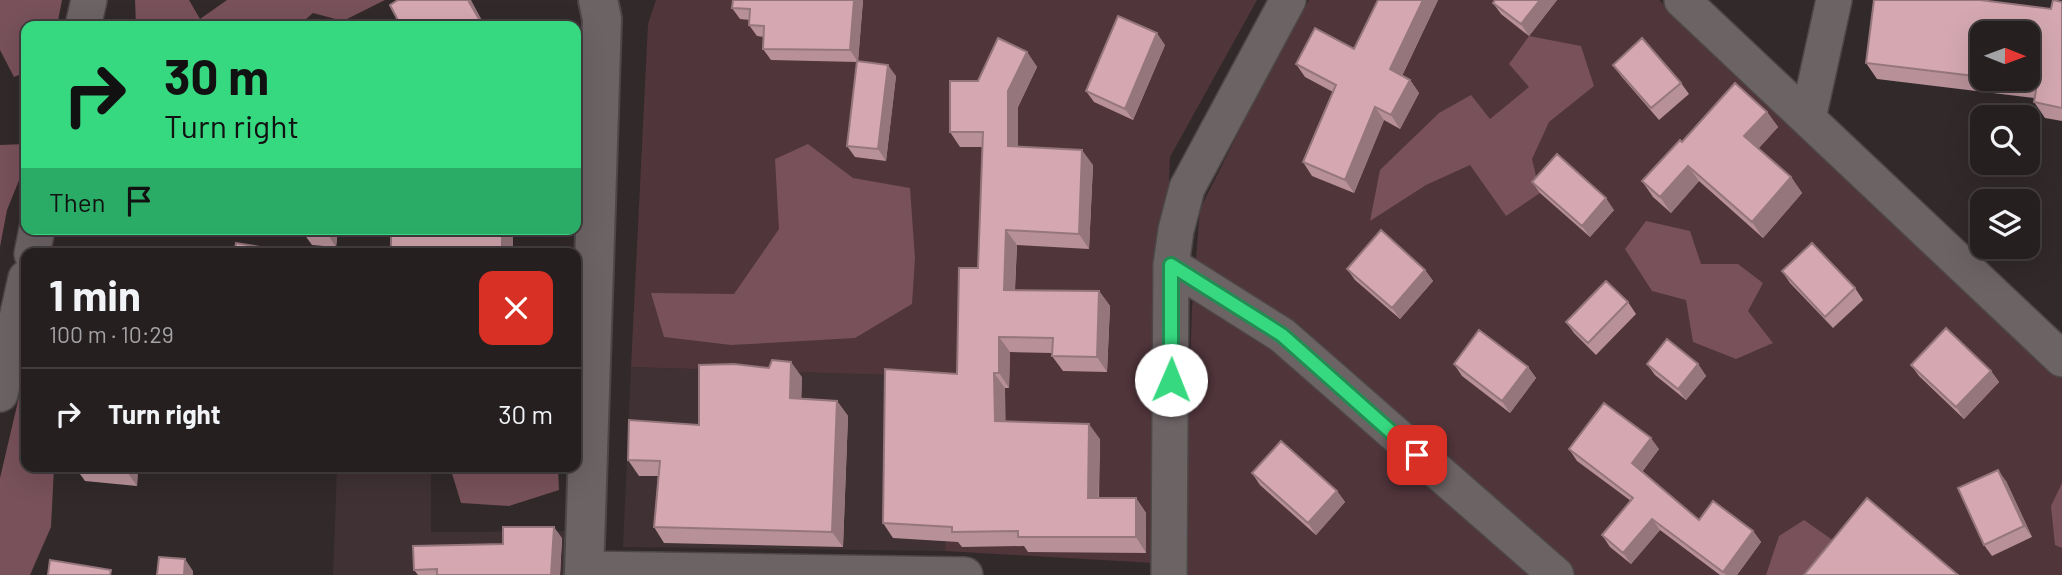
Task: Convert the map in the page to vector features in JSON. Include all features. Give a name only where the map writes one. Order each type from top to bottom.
[{"type":"street","points":[[84,21],[89,0]]},
{"type":"street","points":[[598,0],[602,19],[584,572],[965,575]]},
{"type":"street","points":[[1170,575],[1171,265],[1175,230],[1187,188],[1288,0]]},
{"type":"street","points":[[1682,0],[2062,359]]},
{"type":"street","points":[[1808,118],[1834,0]]},
{"type":"street","points":[[1171,265],[1282,335],[1556,575]]},
{"type":"street","points":[[0,394],[21,300]]},
{"type":"shaded area","points":[[0,0],[62,0],[58,21],[21,21],[21,74],[14,77],[0,50]]},
{"type":"shaded area","points":[[135,0],[189,0],[200,19],[227,0],[385,0],[343,21],[313,13],[304,21],[136,21]]},
{"type":"shaded area","points":[[656,0],[1257,0],[1170,157],[1153,563],[945,551],[952,377],[631,367],[648,24]]},
{"type":"shaded area","points":[[1309,0],[1659,0],[2062,376],[2062,575],[1183,575],[1192,308],[1200,209],[1287,36]]},
{"type":"shaded area","points":[[1529,36],[1581,46],[1594,86],[1549,122],[1532,159],[1540,193],[1506,216],[1470,165],[1426,185],[1370,221],[1380,170],[1439,113],[1471,95],[1490,119],[1529,87],[1509,64]]},
{"type":"shaded area","points":[[21,144],[21,175],[7,210],[0,247],[0,145]]},
{"type":"shaded area","points":[[808,144],[853,178],[910,188],[915,258],[912,304],[855,338],[731,345],[664,337],[651,293],[734,294],[779,229],[775,159]]},
{"type":"shaded area","points":[[1646,221],[1690,231],[1701,264],[1738,264],[1763,283],[1748,311],[1773,343],[1736,359],[1693,342],[1686,300],[1652,291],[1625,249]]},
{"type":"shaded area","points":[[631,367],[952,377],[945,551],[623,547]]},
{"type":"shaded area","points":[[21,388],[21,472],[54,472],[51,527],[30,575],[0,575],[0,478]]},
{"type":"shaded area","points":[[337,472],[431,472],[431,532],[573,531],[571,575],[333,575]]},
{"type":"shaded area","points":[[452,472],[558,472],[559,490],[509,506],[461,503]]},
{"type":"shaded area","points":[[2062,483],[2062,548],[2055,545],[2051,506]]},
{"type":"shaded area","points":[[1804,520],[1834,541],[1826,575],[1766,575],[1779,536]]},
{"type":"building","points":[[398,0],[468,0],[480,21],[398,21],[390,5]]},
{"type":"building","points":[[733,0],[854,0],[850,50],[763,49],[764,26],[749,25],[750,9],[732,8]]},
{"type":"building","points":[[1378,0],[1423,0],[1390,69],[1410,80],[1391,115],[1375,107],[1345,180],[1303,162],[1336,85],[1296,64],[1315,28],[1354,49]]},
{"type":"building","points":[[1495,0],[1540,0],[1521,24],[1493,3]]},
{"type":"building","points":[[1874,0],[1980,0],[2051,9],[2053,0],[2062,2],[2062,108],[2034,102],[2036,91],[2040,91],[2040,21],[1970,21],[1970,75],[1866,63]]},
{"type":"building","points":[[1118,16],[1157,33],[1125,109],[1086,91]]},
{"type":"building","points":[[998,38],[1027,52],[1008,91],[1008,146],[1082,150],[1079,234],[1006,230],[1004,290],[1099,291],[1097,357],[1052,356],[1053,338],[999,337],[999,373],[994,373],[995,421],[1089,424],[1088,498],[1136,498],[1136,537],[1018,537],[1018,531],[952,532],[952,527],[883,523],[885,369],[957,374],[959,268],[978,268],[983,132],[950,132],[950,81],[978,81]]},
{"type":"building","points":[[1642,38],[1681,83],[1651,108],[1613,65]]},
{"type":"building","points":[[857,61],[888,65],[878,149],[847,146]]},
{"type":"building","points":[[1735,83],[1767,112],[1744,136],[1791,177],[1752,222],[1688,166],[1660,197],[1642,181],[1680,140],[1682,142]]},
{"type":"building","points":[[1557,154],[1606,198],[1582,226],[1532,182]]},
{"type":"building","points":[[1381,230],[1425,270],[1392,308],[1347,269]]},
{"type":"building","points":[[391,235],[502,235],[502,248],[391,248]]},
{"type":"building","points":[[236,243],[267,248],[235,248]]},
{"type":"building","points":[[1812,243],[1855,288],[1825,317],[1782,271]]},
{"type":"building","points":[[1606,281],[1628,302],[1588,343],[1566,322]]},
{"type":"building","points":[[1946,328],[1991,371],[1956,407],[1911,365]]},
{"type":"building","points":[[1479,330],[1528,367],[1502,401],[1454,364]]},
{"type":"building","points":[[1667,339],[1698,364],[1678,389],[1647,364]]},
{"type":"building","points":[[772,360],[791,362],[790,398],[837,401],[832,532],[654,527],[660,461],[628,460],[629,420],[699,425],[699,365],[734,364],[769,368]]},
{"type":"building","points":[[1604,403],[1651,438],[1632,463],[1699,520],[1713,501],[1753,531],[1723,572],[1652,519],[1623,553],[1602,535],[1633,498],[1569,449]]},
{"type":"building","points":[[1281,441],[1337,491],[1308,523],[1252,473]]},
{"type":"building","points":[[1998,470],[2024,526],[1984,545],[1958,488]]},
{"type":"building","points":[[1867,498],[1958,575],[1804,575]]},
{"type":"building","points":[[503,527],[554,527],[551,575],[437,575],[437,569],[414,570],[413,546],[503,544]]},
{"type":"building","points":[[159,557],[185,559],[184,575],[157,575]]},
{"type":"building","points":[[50,560],[111,570],[110,575],[48,575]]},
{"type":"route","points":[[1171,380],[1171,265],[1282,335],[1417,455]]}]
